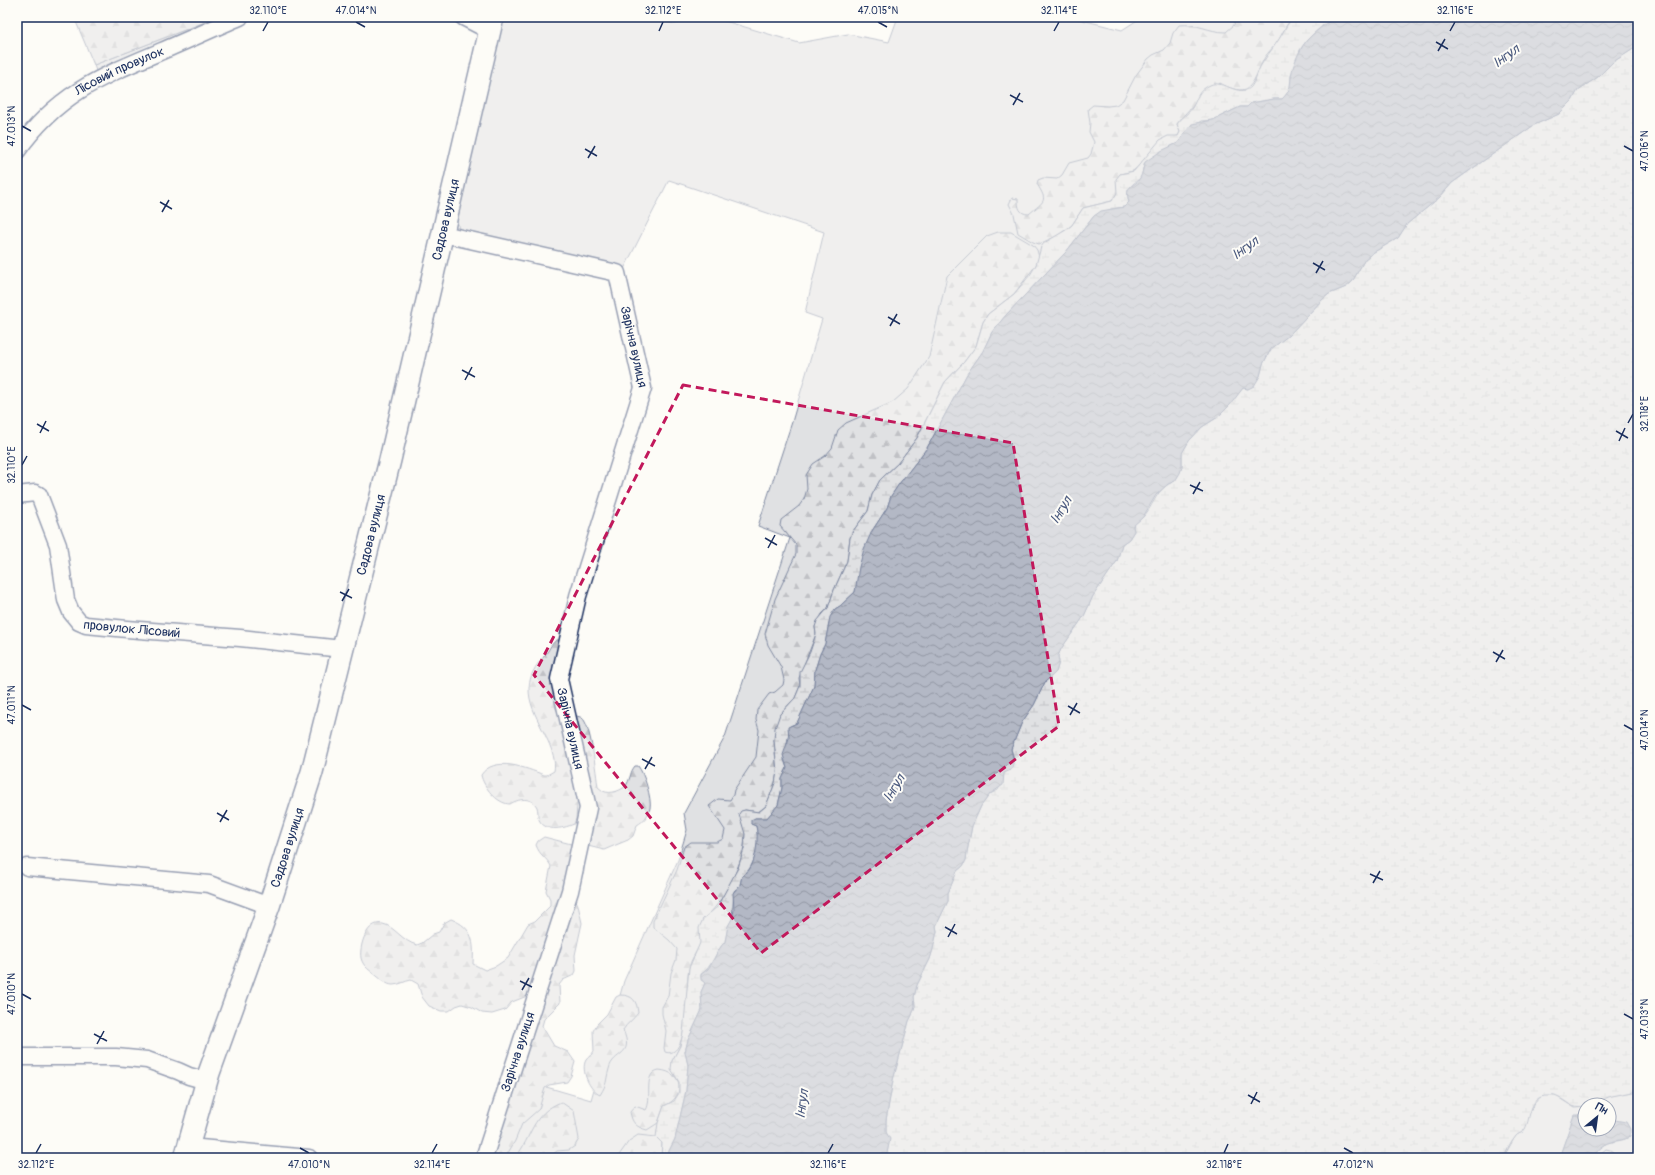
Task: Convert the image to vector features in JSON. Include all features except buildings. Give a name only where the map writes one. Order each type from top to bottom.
[{"type":"street","name":"Лісовий провулок","points":[[17,151],[31,131],[55,107],[87,85],[118,69],[240,17]]},
{"type":"street","points":[[463,17],[491,24]]},
{"type":"street","name":"Садова вулиця","points":[[187,1152],[207,1081],[269,906],[312,772],[390,460],[491,24]]},
{"type":"street","name":"Зарічна вулиця","points":[[443,234],[617,273],[643,388],[578,596],[559,679],[588,808],[570,891],[484,1158]]},
{"type":"street","name":"провулок Лісовий","points":[[17,494],[35,493],[39,495],[58,545],[66,600],[75,619],[79,622],[86,625],[240,638],[342,649]]},
{"type":"street","points":[[27,867],[209,884],[269,906]]},
{"type":"street","points":[[17,1057],[116,1057],[147,1060],[189,1076],[207,1081]]},
{"type":"street","points":[[187,1152],[309,1158]]},
{"type":"highlighted area","points":[[683,385],[1013,443],[1059,726],[761,953],[534,675]]},
{"type":"green space","points":[[74,17],[218,17],[94,65]]},
{"type":"green space","points":[[218,17],[232,17],[97,74],[94,65]]},
{"type":"green space","points":[[504,17],[647,17],[675,24],[701,17],[711,17],[799,43],[848,34],[889,42],[898,17],[1070,17],[1122,30],[1142,17],[1294,17],[1041,247],[1039,257],[917,438],[774,740],[777,772],[741,819],[745,834],[693,958],[680,1046],[672,1061],[675,1076],[679,1082],[668,1104],[664,1106],[657,1132],[662,1142],[661,1158],[487,1158],[512,1077],[591,1100],[624,981],[678,860],[687,830],[684,813],[725,737],[790,538],[758,526],[792,422],[822,319],[805,313],[824,232],[669,180],[623,271],[469,235],[459,229],[457,221]]},
{"type":"green space","points":[[1236,17],[1294,17],[1286,26],[1277,43],[1265,57],[1252,84],[1249,87],[1243,90],[1229,87],[1220,83],[1197,102],[1177,124],[1180,132],[1178,136],[1172,137],[1133,171],[1120,174],[1117,193],[1112,201],[1083,208],[1072,225],[1057,236],[1039,244],[1018,233],[1014,214],[1009,204],[1012,198],[1018,199],[1019,207],[1023,213],[1029,214],[1039,206],[1044,198],[1037,184],[1038,180],[1043,178],[1057,179],[1062,175],[1069,163],[1088,158],[1091,154],[1094,142],[1089,132],[1090,123],[1088,109],[1093,105],[1116,105],[1123,100],[1136,75],[1148,59],[1164,50],[1170,43],[1173,33],[1179,25],[1192,25],[1214,31],[1226,32],[1234,25]]},
{"type":"green space","points":[[1294,17],[1336,17],[1323,25],[1307,40],[1300,50],[1291,76],[1291,87],[1286,95],[1282,99],[1251,103],[1247,107],[1240,107],[1213,120],[1201,121],[1187,130],[1178,143],[1171,146],[1143,168],[1142,176],[1129,189],[1129,202],[1124,207],[1111,209],[1094,216],[1066,252],[1006,315],[992,332],[983,351],[967,374],[927,448],[891,496],[887,508],[872,531],[855,592],[835,609],[828,628],[825,644],[815,670],[814,686],[797,723],[790,726],[784,760],[787,768],[782,779],[782,788],[778,805],[767,818],[755,818],[751,824],[756,826],[757,832],[756,854],[751,867],[742,876],[740,885],[734,891],[732,919],[728,926],[725,942],[705,971],[701,974],[701,980],[705,983],[701,992],[702,1010],[688,1040],[685,1052],[688,1065],[686,1091],[675,1139],[669,1151],[668,1158],[661,1158],[662,1143],[656,1137],[658,1123],[664,1106],[674,1101],[679,1093],[679,1082],[671,1069],[672,1061],[680,1046],[683,1033],[689,968],[700,943],[699,928],[703,919],[717,907],[738,868],[744,849],[745,834],[739,814],[741,811],[745,810],[759,812],[766,806],[775,783],[777,772],[774,740],[775,728],[780,714],[795,698],[800,686],[800,672],[810,652],[816,634],[815,627],[817,621],[828,608],[847,561],[850,538],[853,531],[868,511],[872,495],[880,480],[898,463],[917,438],[945,382],[964,362],[976,346],[983,322],[988,314],[1014,294],[1030,275],[1036,265],[1041,247],[1044,243],[1072,225],[1083,208],[1112,201],[1117,193],[1116,179],[1120,174],[1134,171],[1160,140],[1168,136],[1178,136],[1180,132],[1177,124],[1192,108],[1200,92],[1206,87],[1220,84],[1236,90],[1246,90],[1251,87],[1262,64]]},
{"type":"green space","points":[[1638,46],[1638,1091],[1609,1097],[1577,1097],[1577,1107],[1555,1096],[1537,1099],[1532,1108],[1525,1129],[1514,1138],[1503,1158],[886,1158],[889,1142],[886,1132],[886,1120],[893,1080],[909,1021],[915,1006],[914,997],[917,985],[930,959],[937,931],[936,926],[948,901],[948,893],[957,871],[963,866],[966,860],[972,826],[981,806],[990,794],[998,790],[1003,780],[1004,772],[1014,759],[1011,749],[1022,722],[1034,705],[1045,682],[1056,672],[1059,662],[1058,656],[1061,649],[1084,616],[1093,596],[1117,561],[1122,544],[1129,539],[1134,531],[1133,526],[1135,523],[1147,512],[1159,492],[1168,484],[1175,481],[1182,467],[1182,453],[1189,441],[1202,427],[1218,417],[1243,388],[1248,389],[1260,376],[1263,364],[1271,349],[1289,335],[1329,294],[1346,287],[1352,282],[1365,259],[1398,238],[1407,224],[1440,197],[1452,183],[1534,125],[1559,114],[1572,101],[1578,90],[1598,77],[1613,62]]},
{"type":"green space","points":[[998,232],[1011,232],[1033,245],[1037,250],[1039,257],[1036,265],[1014,294],[988,314],[983,322],[976,346],[964,362],[945,382],[917,438],[898,463],[880,480],[872,495],[868,511],[853,531],[850,538],[847,561],[828,608],[822,614],[815,627],[816,634],[799,678],[800,686],[795,698],[780,714],[774,740],[777,772],[775,783],[766,806],[758,812],[745,810],[739,814],[744,827],[745,835],[742,856],[732,881],[725,893],[718,904],[703,919],[700,944],[689,969],[683,1033],[679,1045],[673,1052],[665,1052],[666,1031],[662,1007],[668,996],[671,973],[676,960],[677,949],[669,940],[653,927],[653,921],[677,870],[684,847],[691,842],[717,842],[723,839],[725,830],[709,806],[718,799],[730,800],[734,790],[756,757],[759,730],[756,720],[757,710],[769,694],[775,692],[783,685],[784,680],[781,667],[768,645],[765,634],[775,599],[796,554],[796,545],[780,526],[781,520],[799,506],[804,499],[807,489],[806,475],[813,464],[825,456],[832,448],[838,430],[846,423],[893,402],[908,389],[929,357],[947,276],[987,236]]},
{"type":"green space","points":[[557,640],[561,640],[555,685],[556,709],[565,717],[571,719],[578,716],[585,722],[590,739],[598,787],[602,791],[606,792],[620,790],[627,784],[635,766],[638,766],[643,774],[649,793],[649,811],[642,822],[637,825],[633,836],[628,840],[604,850],[588,846],[580,802],[577,804],[576,819],[574,824],[559,828],[548,828],[540,822],[537,807],[531,801],[520,800],[510,804],[500,801],[491,794],[481,775],[487,769],[502,764],[528,769],[544,775],[554,771],[554,759],[552,752],[533,708],[529,688],[531,678],[536,667],[553,643]]},
{"type":"green space","points":[[544,837],[575,845],[583,860],[584,872],[581,876],[575,898],[582,923],[575,955],[576,971],[574,975],[563,980],[559,985],[560,1003],[544,1019],[542,1026],[554,1046],[568,1052],[575,1062],[571,1076],[567,1082],[549,1085],[545,1088],[539,1109],[522,1124],[515,1141],[505,1158],[493,1158],[533,985],[527,996],[512,1002],[505,1010],[492,1014],[482,1013],[472,1007],[462,1004],[449,1011],[441,1011],[429,1006],[422,997],[418,984],[411,980],[391,985],[365,966],[361,958],[361,947],[368,930],[377,924],[387,925],[407,941],[417,945],[433,934],[439,932],[444,923],[451,919],[464,927],[471,937],[473,942],[473,964],[485,970],[496,966],[508,958],[528,924],[535,921],[550,906],[550,899],[546,891],[551,866],[539,852],[536,845],[538,841]]},
{"type":"green space","points":[[620,995],[628,996],[634,1000],[637,1005],[638,1013],[623,1030],[626,1039],[625,1049],[611,1063],[605,1085],[600,1095],[596,1093],[587,1080],[584,1064],[594,1051],[593,1031],[597,1024],[607,1014],[616,997]]},
{"type":"green space","points":[[659,1070],[673,1075],[679,1085],[679,1091],[671,1102],[664,1106],[658,1123],[647,1130],[635,1124],[630,1112],[635,1106],[646,1110],[649,1100],[649,1081],[654,1072]]},
{"type":"green space","points":[[1638,1091],[1638,1158],[1592,1158],[1598,1150],[1606,1144],[1624,1140],[1630,1136],[1617,1122],[1617,1097],[1607,1097]]},
{"type":"green space","points":[[1543,1095],[1556,1096],[1577,1108],[1577,1115],[1574,1116],[1559,1158],[1503,1158],[1516,1135],[1523,1132],[1532,1107]]},
{"type":"green space","points":[[561,1102],[574,1111],[579,1139],[575,1146],[569,1150],[557,1151],[548,1158],[515,1158],[538,1119],[551,1107]]},
{"type":"green space","points":[[638,1135],[656,1137],[662,1142],[661,1158],[617,1158],[629,1141]]},
{"type":"green space","points":[[1606,1149],[1613,1152],[1614,1158],[1595,1158]]},
{"type":"water","name":"Інгул","points":[[1336,17],[1638,17],[1638,46],[1613,62],[1598,77],[1578,90],[1572,101],[1559,114],[1534,125],[1452,183],[1440,197],[1407,224],[1398,238],[1365,259],[1352,282],[1346,287],[1329,294],[1289,335],[1271,349],[1263,364],[1260,376],[1254,386],[1248,389],[1243,388],[1230,405],[1218,417],[1202,427],[1189,441],[1182,453],[1182,467],[1180,473],[1175,481],[1168,484],[1156,495],[1143,517],[1133,526],[1134,531],[1129,539],[1122,544],[1117,561],[1093,596],[1084,616],[1061,649],[1058,656],[1059,662],[1056,672],[1045,682],[1034,705],[1022,722],[1011,749],[1013,762],[1011,770],[1004,773],[1003,785],[990,794],[981,806],[972,826],[966,860],[963,866],[957,871],[948,893],[948,901],[936,926],[937,931],[930,959],[917,985],[914,997],[915,1006],[909,1021],[893,1080],[886,1120],[886,1132],[890,1139],[886,1158],[668,1158],[669,1151],[675,1139],[686,1091],[688,1065],[685,1052],[688,1040],[702,1010],[701,992],[705,983],[701,979],[701,975],[708,969],[725,942],[728,926],[732,919],[734,910],[733,893],[740,885],[742,876],[751,866],[755,855],[757,831],[756,826],[751,824],[751,820],[755,818],[767,818],[778,805],[782,788],[782,779],[787,768],[783,755],[789,738],[788,727],[797,723],[814,686],[815,670],[825,644],[830,617],[835,609],[855,592],[859,567],[864,549],[872,531],[887,508],[891,496],[927,448],[967,374],[983,351],[992,332],[1006,315],[1066,252],[1094,216],[1101,211],[1124,207],[1129,202],[1128,189],[1140,178],[1145,162],[1161,151],[1178,143],[1192,124],[1213,120],[1240,107],[1247,107],[1251,103],[1282,99],[1287,94],[1289,89],[1293,67],[1303,46],[1316,32]]},
{"type":"water","points":[[1574,1115],[1577,1115],[1577,1137],[1617,1137],[1617,1120],[1626,1122],[1630,1129],[1630,1136],[1626,1139],[1606,1144],[1598,1150],[1592,1158],[1559,1158]]}]
